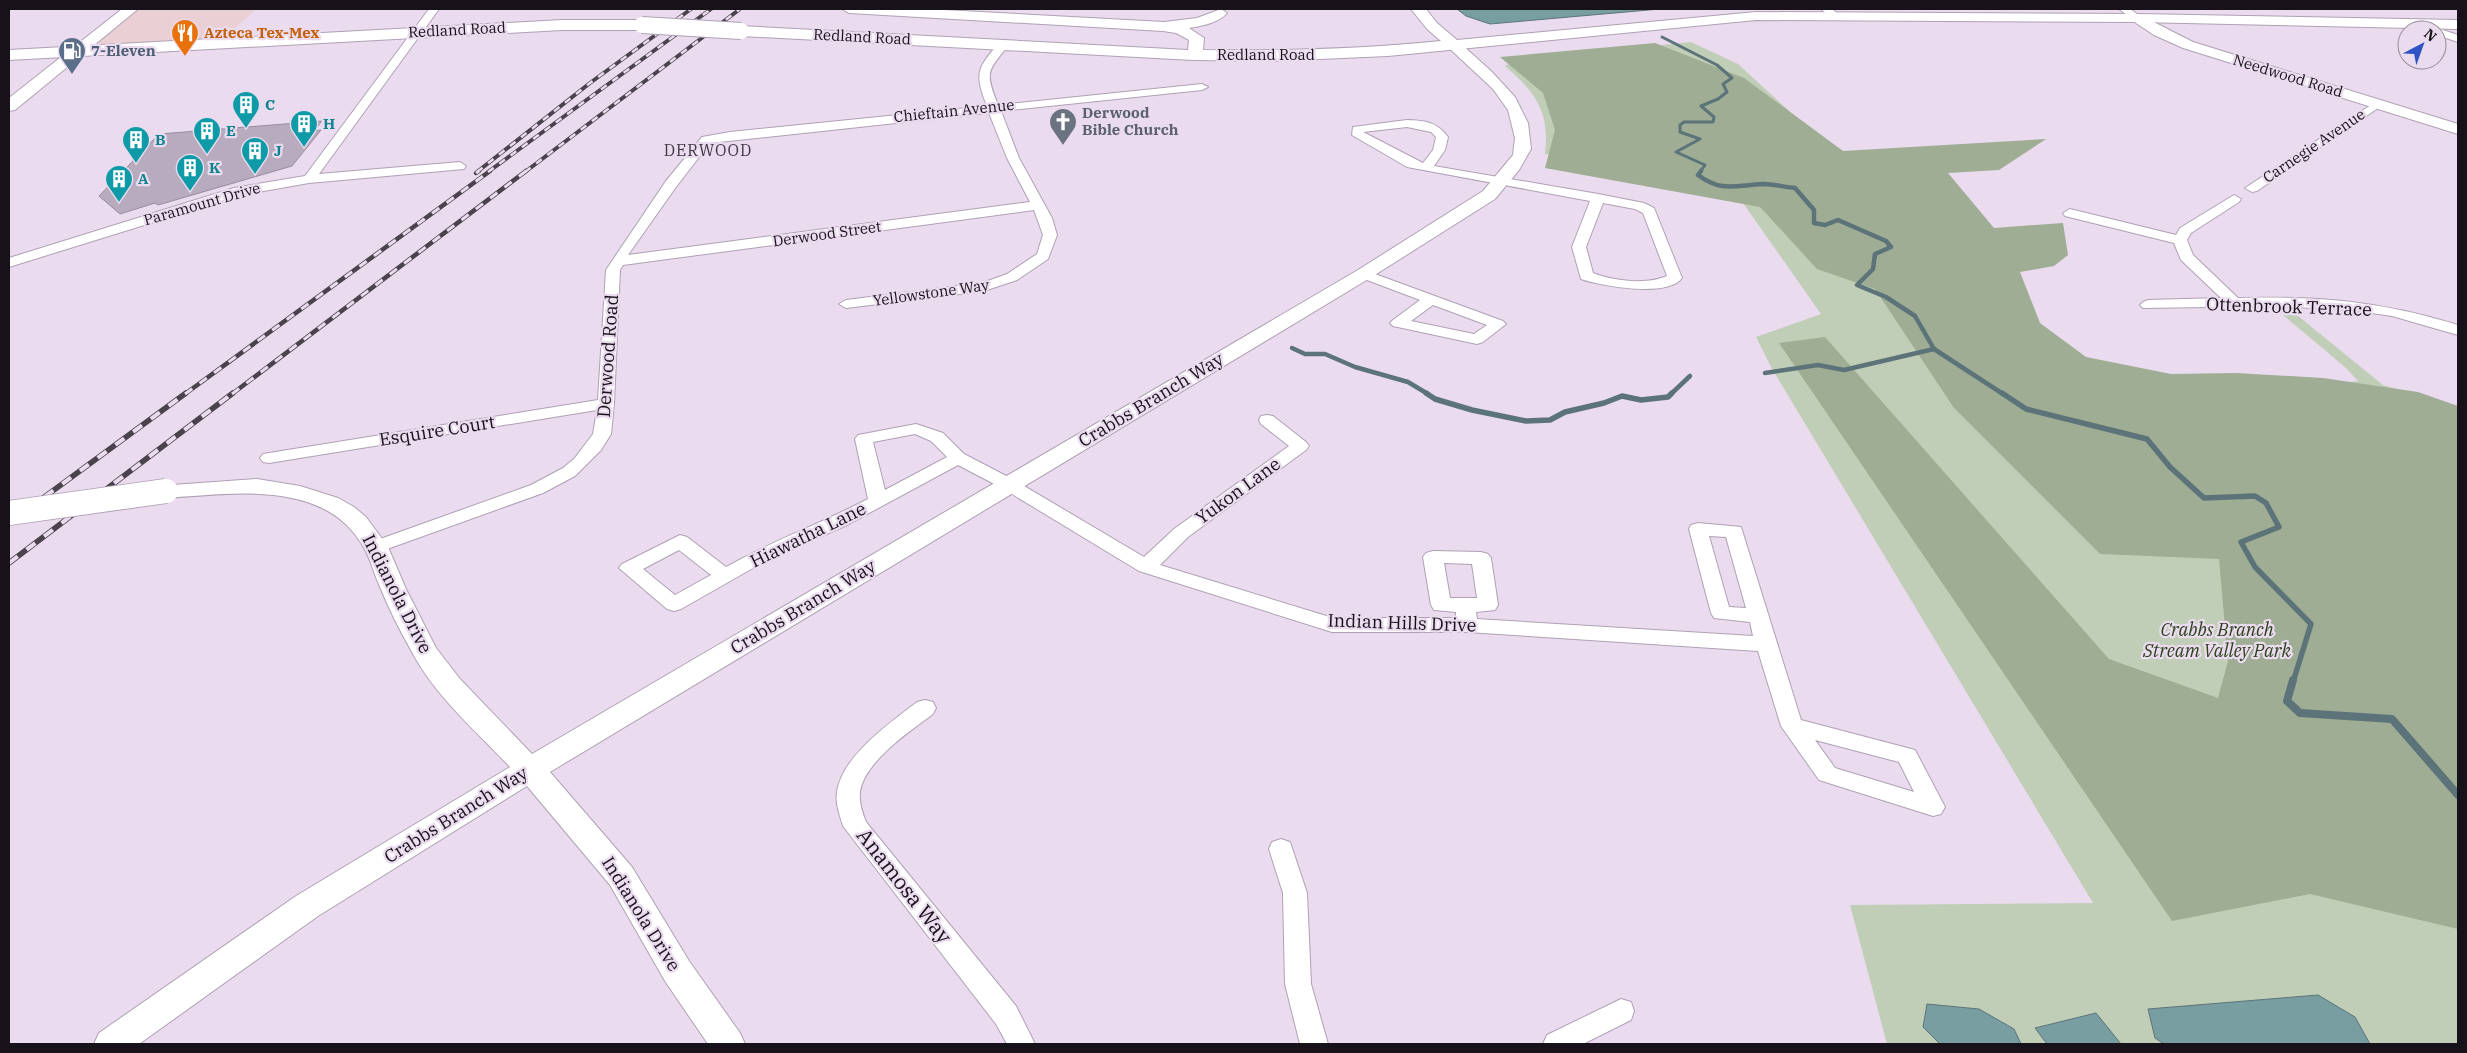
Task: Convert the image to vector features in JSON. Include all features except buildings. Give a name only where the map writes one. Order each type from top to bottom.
[{"type":"main road","points":[[9,106],[131,9]]},
{"type":"main road","points":[[849,9],[1163,26],[1200,22],[1221,11]]},
{"type":"main road","name":"Crabbs Branch Way","points":[[1418,9],[1432,26],[1454,45]]},
{"type":"main road","points":[[1197,55],[1221,11]]},
{"type":"main road","name":"Redland Road","points":[[44,55],[562,25],[642,25],[1197,55],[1335,54],[1454,45],[1694,21],[1830,12],[2138,18],[2397,28]]},
{"type":"main road","points":[[1163,26],[1180,30],[1196,38],[1198,41],[1197,55]]},
{"type":"main road","points":[[23,72],[69,36]]},
{"type":"main road","points":[[9,55],[44,55]]},
{"type":"main road","points":[[9,61],[44,55]]},
{"type":"street","points":[[309,179],[434,9]]},
{"type":"street","name":"Needwood Road","points":[[2124,9],[2159,32],[2188,45],[2458,129]]},
{"type":"street","name":"Yellowstone Way","points":[[846,304],[984,287],[1012,277],[1035,264],[1047,249],[1050,235],[1038,206],[1013,158],[992,107],[983,76],[989,61],[1004,44]]},
{"type":"street","name":"Crabbs Branch Way","points":[[111,1044],[307,906],[529,770],[1473,208],[1502,182],[1524,149],[1522,125],[1513,104],[1494,82],[1454,45]]},
{"type":"street","name":"Chieftain Avenue","points":[[706,140],[992,107],[1202,87]]},
{"type":"street","name":"Carnegie Avenue","points":[[2252,188],[2377,104]]},
{"type":"street","points":[[1426,168],[1436,157],[1444,140],[1443,135],[1436,129],[1411,124],[1391,124],[1357,130],[1358,135],[1372,144],[1411,164],[1426,168],[1502,182],[1598,198],[1638,206],[1649,211],[1675,278],[1668,283],[1638,283],[1597,281],[1586,276],[1579,247],[1582,235],[1598,198]]},
{"type":"street","name":"Derwood Road","points":[[376,547],[537,489],[569,472],[595,446],[602,434],[606,404],[613,270],[617,261],[671,184],[706,140]]},
{"type":"street","name":"Paramount Drive","points":[[9,263],[221,196],[309,179],[460,166]]},
{"type":"street","points":[[2234,199],[2185,231],[2180,240],[2186,257],[2234,302]]},
{"type":"street","name":"Derwood Street","points":[[617,261],[1038,206]]},
{"type":"street","points":[[2070,213],[2180,240]]},
{"type":"street","points":[[1364,274],[1432,299],[1498,324],[1477,340],[1398,323],[1432,299]]},
{"type":"street","name":"Ottenbrook Terrace","points":[[2148,305],[2234,302],[2351,305],[2408,315],[2458,330]]},
{"type":"street","name":"Esquire Court","points":[[268,458],[606,404]]},
{"type":"street","name":"Yukon Lane","points":[[1146,567],[1181,533],[1300,446],[1267,420]]},
{"type":"street","name":"Hiawatha Lane","points":[[725,576],[760,556],[838,522],[878,501],[864,439],[916,429],[937,437],[958,458],[1008,484]]},
{"type":"street","points":[[878,501],[958,458]]},
{"type":"street","name":"Indian Hills Drive","points":[[1008,484],[1146,567],[1332,625],[1467,625],[1766,644]]},
{"type":"street","name":"Indianola Drive","points":[[9,512],[166,491],[257,486],[292,491],[330,503],[346,512],[358,522],[376,547],[397,597],[426,652],[450,686],[551,792],[621,876],[677,971],[728,1044]]},
{"type":"street","points":[[1465,605],[1467,625]]},
{"type":"street","points":[[1758,616],[1792,726],[1827,774],[1933,807],[1906,756],[1792,726]]},
{"type":"street","name":"Anamosa Way","points":[[925,708],[890,734],[862,766],[850,785],[848,803],[855,826],[1006,1015],[1021,1044]]},
{"type":"street","points":[[1280,849],[1295,893],[1298,984],[1314,1044]]},
{"type":"street","points":[[1557,1044],[1621,1011]]},
{"type":"shaded area","points":[[131,9],[256,9],[217,45],[72,55]]},
{"type":"shaded area","points":[[1457,9],[1660,9],[1490,24],[1466,16]]},
{"type":"shaded area","name":"Crabbs Branch Stream Valley Park","points":[[1655,43],[1744,78],[1843,151],[2046,139],[1999,170],[1948,173],[1994,228],[2063,223],[2068,255],[2054,266],[2020,272],[2040,323],[2086,357],[2171,374],[2236,373],[2323,378],[2418,392],[2458,406],[2458,929],[2310,894],[2172,921],[1779,343],[1825,337],[2109,659],[2218,698],[2228,661],[2219,559],[2100,554],[1954,408],[1875,289],[1817,269],[1760,207],[1545,168],[1555,130],[1543,93],[1500,57]]},
{"type":"shaded area","points":[[2318,995],[2355,1017],[2370,1044],[2164,1044],[2155,1038],[2148,1009]]},
{"type":"shaded area","points":[[1927,1004],[1979,1009],[2014,1029],[2021,1044],[1940,1044],[1923,1027]]},
{"type":"shaded area","points":[[2096,1013],[2121,1044],[2047,1044],[2035,1028]]},
{"type":"green space","name":"Crabbs Branch Stream Valley Park","points":[[1691,42],[1738,64],[2054,354],[2232,399],[2358,381],[2346,368],[2283,315],[2297,315],[2383,385],[2458,406],[2458,1044],[1887,1044],[1850,905],[2093,903],[1771,367],[1756,337],[1821,314],[1743,203],[1630,165],[1545,154],[1545,126],[1538,104],[1525,85],[1505,66],[1515,60]]},
{"type":"waterway","points":[[1662,37],[1717,65],[1732,78],[1723,84],[1727,92],[1718,99],[1701,106],[1714,117],[1713,122],[1684,122],[1680,125],[1680,132],[1700,139],[1676,152],[1705,165],[1700,172]]},
{"type":"waterway","points":[[1701,171],[1698,175],[1707,181],[1722,186],[1771,184],[1795,188],[1814,210],[1814,223],[1825,225],[1838,220],[1886,241],[1891,247],[1875,254],[1873,269],[1857,285],[1886,297],[1915,316],[1934,349]]},
{"type":"waterway","points":[[1292,348],[1305,354],[1325,354],[1355,367],[1408,382],[1428,394]]},
{"type":"waterway","points":[[1765,373],[1818,365],[1844,370],[1934,349]]},
{"type":"waterway","points":[[1934,349],[2003,394]]},
{"type":"waterway","points":[[1671,394],[1690,376]]},
{"type":"waterway","points":[[1426,393],[1435,399],[1472,410],[1526,421],[1550,420],[1565,412],[1604,403],[1622,396],[1641,400],[1668,397],[1671,394]]},
{"type":"waterway","points":[[2002,393],[2026,409],[2147,439],[2170,467],[2204,498],[2255,496],[2266,503],[2279,527],[2241,542],[2255,567],[2311,624],[2293,682]]},
{"type":"waterway","points":[[2293,680],[2287,701],[2300,713],[2392,719],[2458,795]]},
{"type":"railway","points":[[477,172],[590,83],[691,9]]},
{"type":"railway","points":[[488,172],[711,9]]},
{"type":"railway","points":[[525,172],[740,9]]},
{"type":"railway","points":[[185,394],[490,171]]},
{"type":"railway","points":[[232,394],[526,171]]},
{"type":"railway","points":[[9,523],[186,393]]},
{"type":"railway","points":[[9,563],[233,393]]},
{"type":"place","name":"Azteca Tex-Mex","points":[[185,57]]},
{"type":"place","name":"7-Eleven","points":[[72,75]]},
{"type":"place","name":"C","points":[[246,129]]},
{"type":"place","name":"Derwood Bible Church","points":[[1063,146]]},
{"type":"place","name":"H","points":[[304,148]]},
{"type":"place","name":"E","points":[[207,155]]},
{"type":"place","name":"B","points":[[136,164]]},
{"type":"place","name":"J","points":[[255,175]]},
{"type":"place","name":"K","points":[[190,192]]},
{"type":"place","name":"A","points":[[119,203]]},
{"type":"district","name":"DERWOOD","points":[[708,150]]}]
